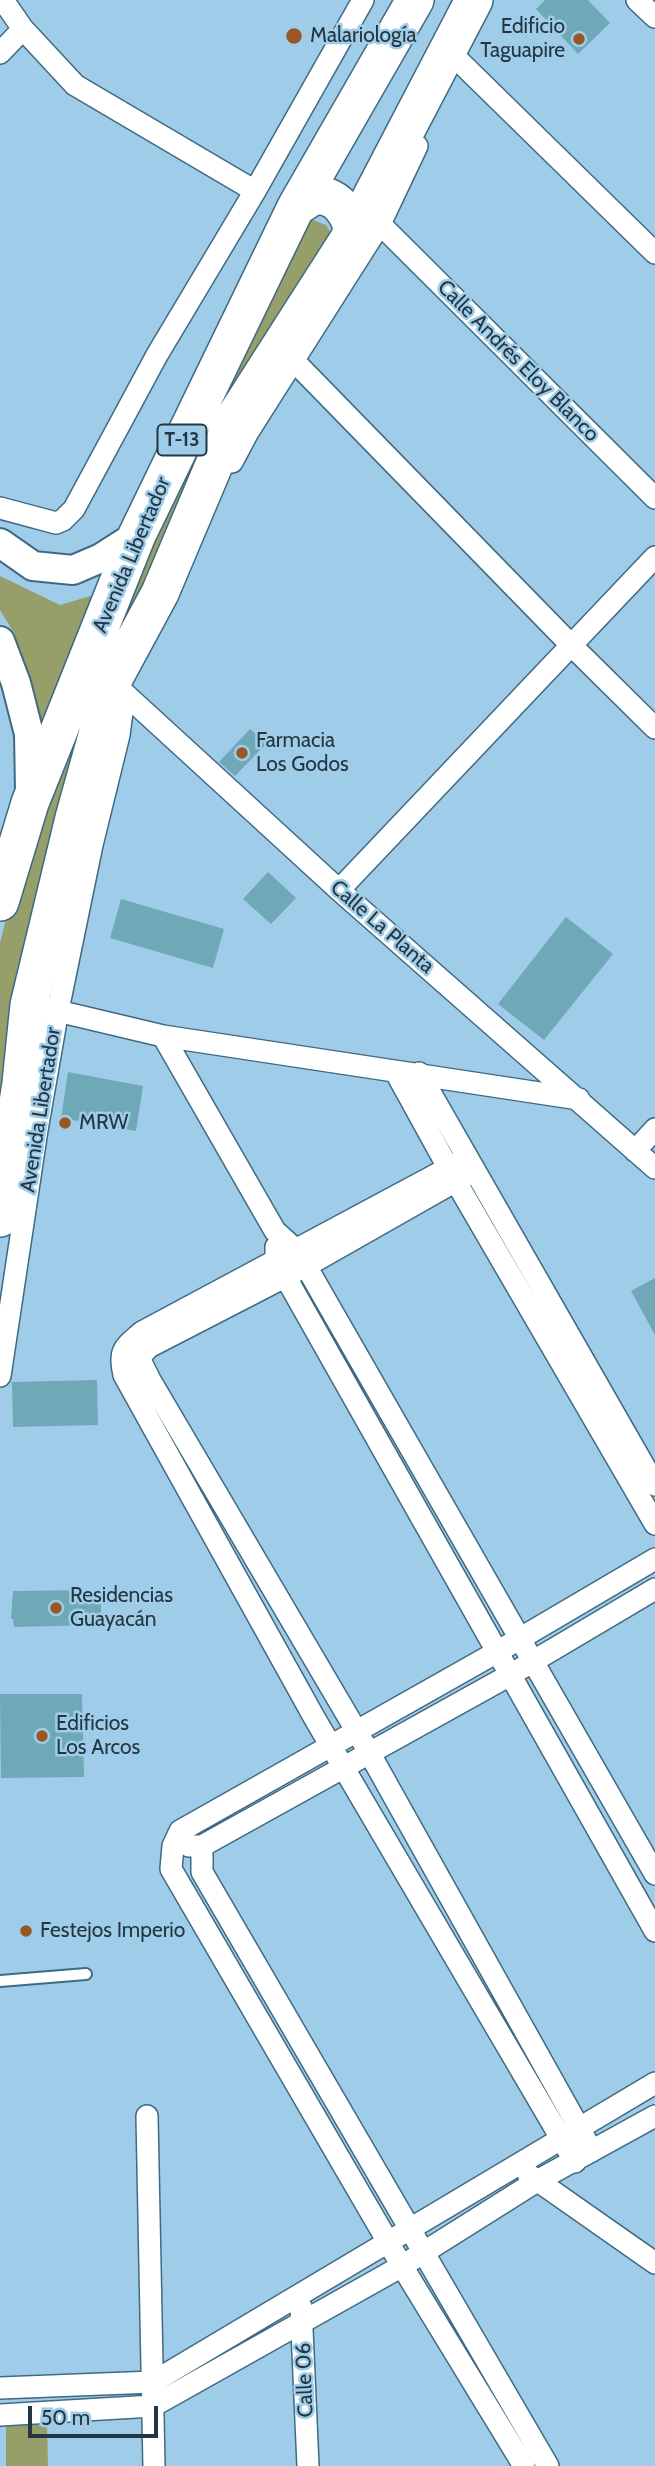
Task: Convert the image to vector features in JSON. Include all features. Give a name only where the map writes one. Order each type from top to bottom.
[{"type":"highway","name":"Avenida Libertador","points":[[0,902],[30,803],[137,535],[296,206],[415,0]]},
{"type":"highway","name":"Avenida Libertador","points":[[0,1218],[21,1083],[44,1008],[74,818],[112,682],[160,593],[233,420],[366,229],[474,0]]},
{"type":"highway","points":[[296,206],[316,196],[330,199],[344,208],[352,222],[366,229]]},
{"type":"highway","name":"T-13","points":[[21,1083],[37,1130]]},
{"type":"street","points":[[3,0],[23,29],[75,85],[255,191]]},
{"type":"street","points":[[0,508],[56,523],[74,509],[157,355],[255,191],[363,0]]},
{"type":"street","name":"Avenida Libertador","points":[[160,593],[248,432],[295,362],[491,0]]},
{"type":"street","points":[[638,0],[655,17]]},
{"type":"street","points":[[0,52],[23,29]]},
{"type":"street","points":[[458,60],[655,253]]},
{"type":"street","name":"Calle Andrés Eloy Blanco","points":[[366,229],[655,498]]},
{"type":"street","points":[[295,362],[570,645],[655,728]]},
{"type":"street","points":[[0,543],[33,566],[73,570],[101,558],[137,535]]},
{"type":"street","points":[[339,890],[655,557]]},
{"type":"street","points":[[0,641],[16,683],[29,734],[30,803]]},
{"type":"street","name":"Calle La Planta","points":[[112,682],[339,890],[655,1168]]},
{"type":"street","points":[[44,1008],[163,1036],[579,1099]]},
{"type":"street","name":"Avenida Libertador","points":[[0,1376],[37,1130],[44,1008]]},
{"type":"street","points":[[163,1036],[275,1231],[300,1257],[655,1874]]},
{"type":"street","points":[[395,1071],[461,1169],[655,1485]]},
{"type":"street","points":[[419,1073],[461,1169],[655,1524]]},
{"type":"street","points":[[635,1151],[655,1129]]},
{"type":"street","points":[[461,1169],[280,1269],[142,1332],[125,1347],[129,1357],[150,1380],[357,1731],[570,2134]]},
{"type":"street","points":[[275,1231],[280,1269],[655,1931]]},
{"type":"street","points":[[129,1357],[124,1375],[343,1768],[584,2156]]},
{"type":"street","points":[[524,2466],[402,2266],[171,1869],[173,1846],[180,1831],[497,1652],[655,1559]]},
{"type":"street","points":[[241,1588],[263,1573]]},
{"type":"street","points":[[173,1846],[202,1846],[533,1662],[655,1589]]},
{"type":"street","points":[[202,1846],[202,1872],[548,2466]]},
{"type":"street","points":[[0,2388],[153,2382],[655,2083]]},
{"type":"street","points":[[147,2116],[154,2466]]},
{"type":"street","points":[[0,2415],[153,2406],[402,2266],[537,2181],[655,2116]]},
{"type":"street","points":[[517,2166],[655,2263]]},
{"type":"street","name":"Calle 06","points":[[299,2295],[303,2320],[308,2466]]},
{"type":"lane","points":[[0,1981],[86,1974]]},
{"type":"green space","points":[[311,219],[326,225],[339,245],[94,721],[0,1143],[0,943],[11,898],[142,547],[289,229]]},
{"type":"green space","points":[[0,576],[60,605],[101,593],[42,750],[32,693],[14,633],[0,610]]},
{"type":"green space","points":[[47,2424],[48,2466],[6,2466],[6,2425]]},
{"type":"building","name":"Edificio Taguapire","points":[[545,0],[588,0],[610,23],[578,54],[536,9]]},
{"type":"building","name":"Farmacia Los Godos","points":[[250,729],[266,744],[235,776],[219,762]]},
{"type":"building","points":[[268,872],[296,898],[271,924],[243,899]]},
{"type":"building","points":[[121,899],[224,929],[213,968],[110,938]]},
{"type":"building","points":[[566,917],[613,954],[544,1040],[498,1004]]},
{"type":"building","points":[[68,1072],[143,1086],[136,1131],[61,1118]]},
{"type":"building","points":[[655,1278],[655,1335],[631,1291]]},
{"type":"building","points":[[97,1380],[98,1425],[13,1427],[12,1382]]},
{"type":"building","name":"Residencias Guayacán","points":[[98,1590],[98,1597],[101,1597],[99,1625],[14,1627],[11,1619],[13,1591]]},
{"type":"building","name":"Edificios Los Arcos","points":[[0,1694],[82,1694],[84,1777],[1,1778]]},
{"type":"place","name":"Malariología","points":[[294,36]]},
{"type":"place","name":"Edificio Taguapire","points":[[579,39]]},
{"type":"place","name":"Farmacia Los Godos","points":[[242,753]]},
{"type":"place","name":"MRW","points":[[65,1123]]},
{"type":"place","name":"Residencias Guayacán","points":[[56,1608]]},
{"type":"place","name":"Edificios Los Arcos","points":[[42,1736]]},
{"type":"place","name":"Festejos Imperio","points":[[26,1931]]}]
